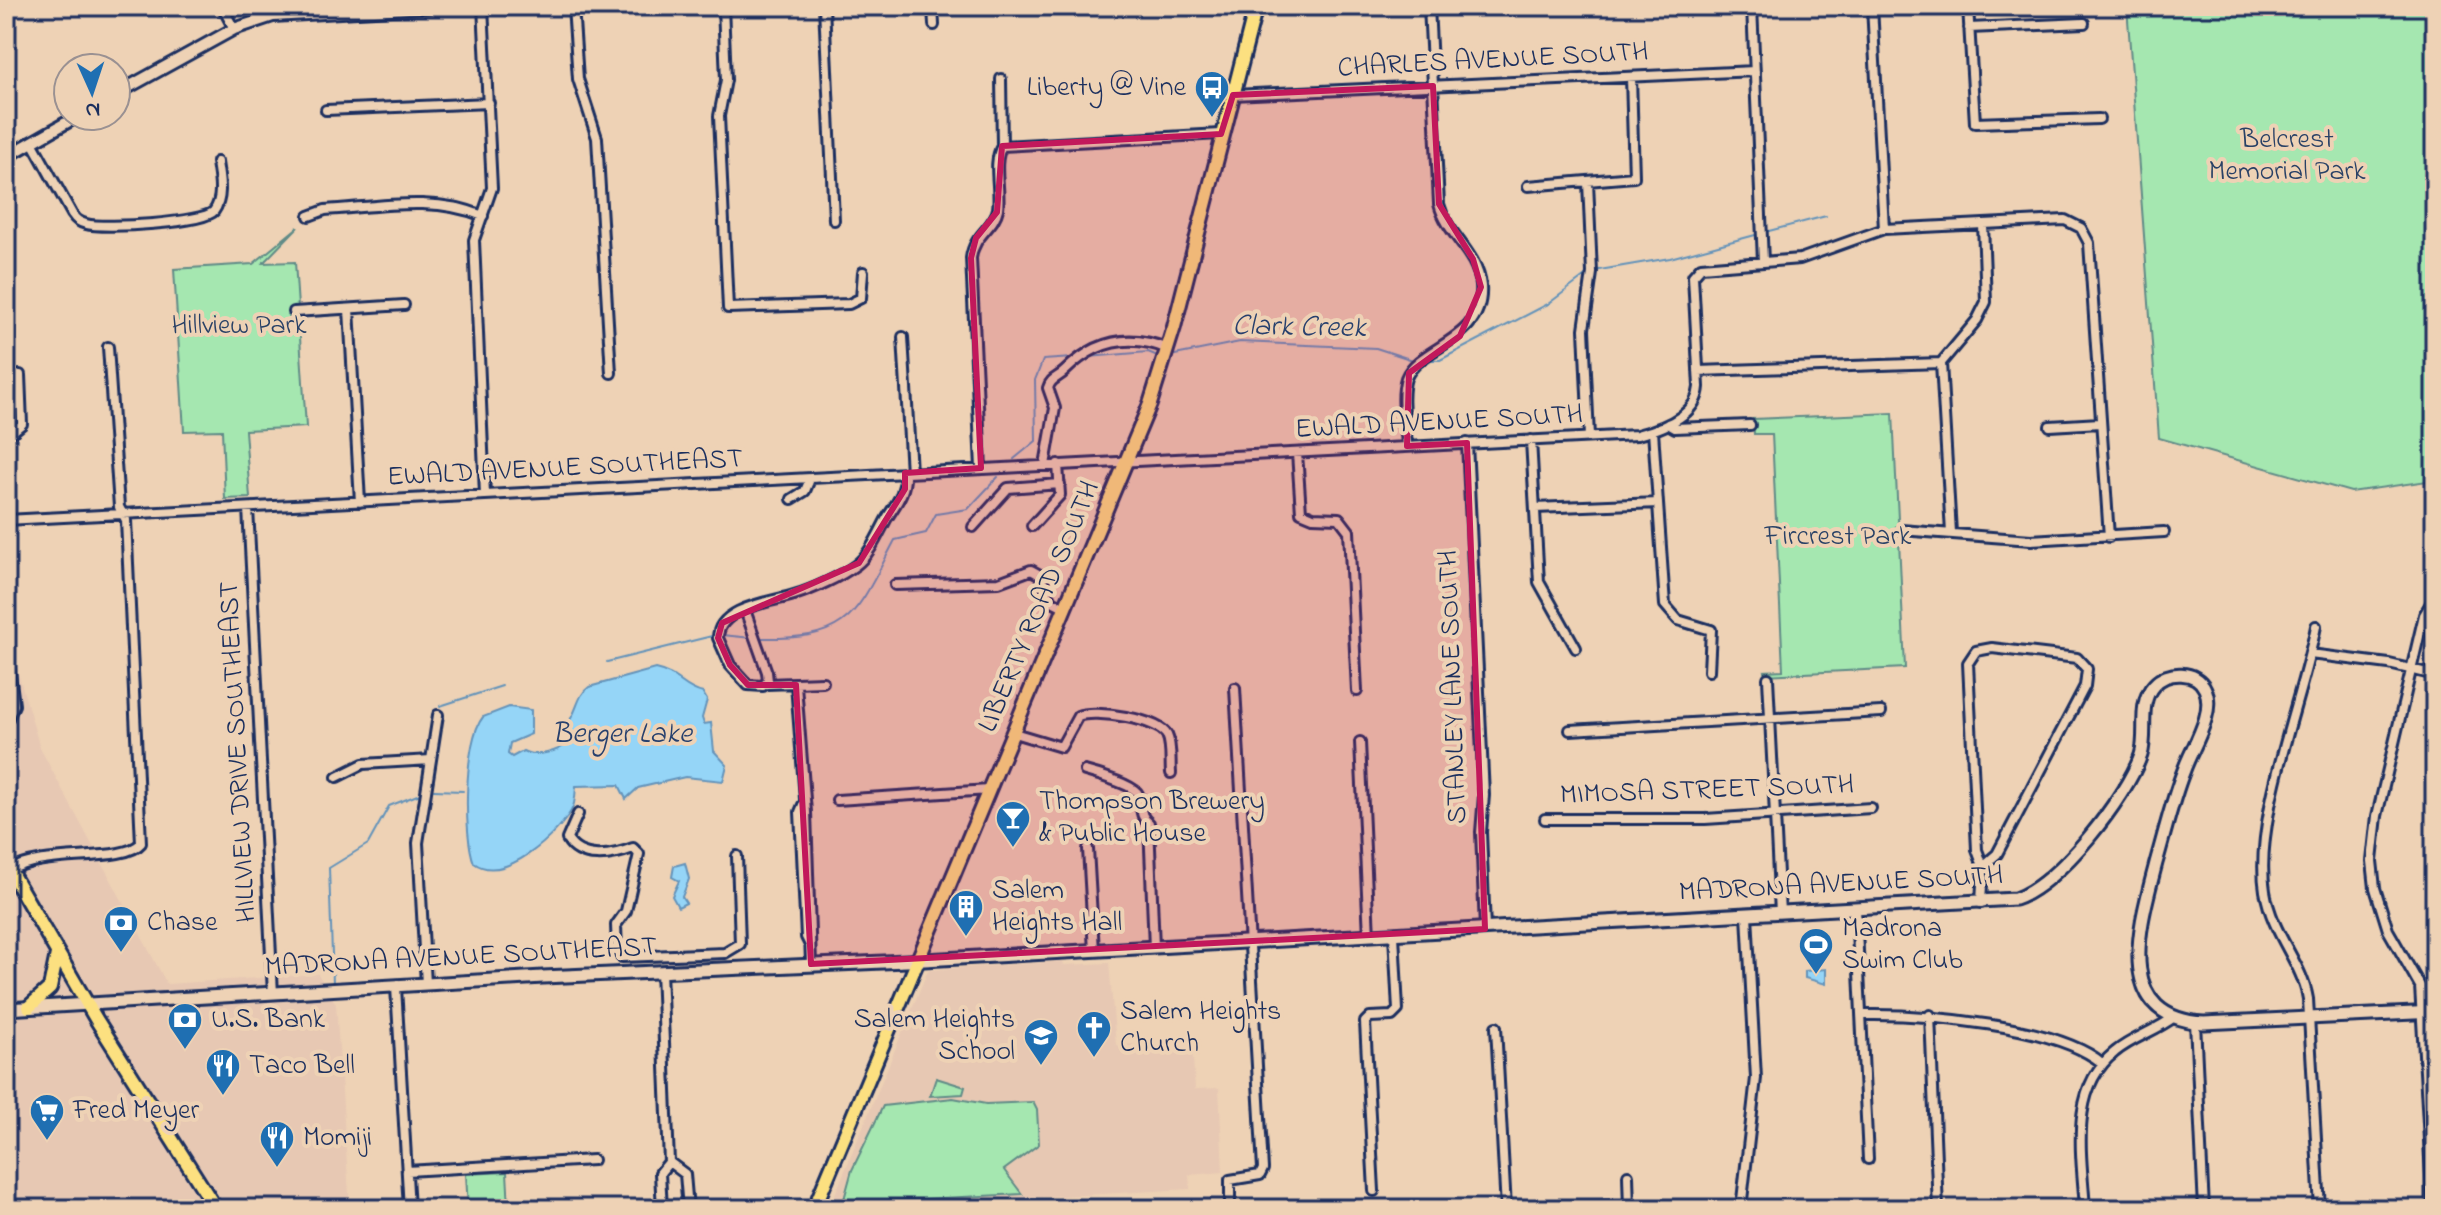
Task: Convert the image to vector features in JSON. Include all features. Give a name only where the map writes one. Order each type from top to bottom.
[{"type":"main road","name":"LIBERTY ROAD SOUTH","points":[[814,1209],[1127,461],[1168,349],[1256,6]]},
{"type":"main road","name":"MADRONA AVENUE SOUTH","points":[[919,960],[1981,903],[2025,896],[2051,877],[2105,815],[2133,772],[2143,747],[2145,706],[2151,688],[2170,676],[2197,678],[2207,695],[2207,710],[2170,814],[2137,950],[2144,987],[2174,1017]]},
{"type":"main road","points":[[8,867],[57,954],[216,1209]]},
{"type":"main road","points":[[29,1007],[50,988],[57,954]]},
{"type":"main road","name":"MADRONA AVENUE SOUTHEAST","points":[[6,1009],[674,970],[919,960]]},
{"type":"main road","points":[[2174,1017],[2195,1022],[2429,1013]]},
{"type":"street","points":[[222,6],[234,29]]},
{"type":"street","points":[[132,85],[234,29],[289,14],[442,6]]},
{"type":"street","points":[[483,6],[492,188],[474,240],[485,495]]},
{"type":"street","points":[[573,6],[578,79],[597,138],[611,373]]},
{"type":"street","points":[[723,6],[726,80],[719,116],[728,308],[849,304],[861,298],[863,272]]},
{"type":"street","points":[[824,6],[834,220]]},
{"type":"street","points":[[933,6],[934,25]]},
{"type":"street","points":[[1407,446],[1404,387],[1409,373],[1460,336],[1473,316],[1481,287],[1473,259],[1445,221],[1439,204],[1429,6]]},
{"type":"street","points":[[1752,6],[1763,262]]},
{"type":"street","points":[[1872,6],[1884,229]]},
{"type":"street","points":[[1968,6],[1975,123],[2099,119]]},
{"type":"street","points":[[1969,28],[2084,23]]},
{"type":"street","name":"CHARLES AVENUE SOUTH","points":[[1233,95],[1755,71]]},
{"type":"street","points":[[1528,186],[1634,177],[1631,77]]},
{"type":"street","points":[[981,468],[971,258],[976,238],[997,212],[1002,146],[1001,79]]},
{"type":"street","points":[[326,110],[489,103]]},
{"type":"street","points":[[6,157],[52,131]]},
{"type":"street","points":[[1002,146],[1221,134]]},
{"type":"street","points":[[32,142],[77,221],[93,225],[202,219],[214,211],[219,200],[217,162]]},
{"type":"street","points":[[1588,182],[1592,273],[1584,329],[1589,437]]},
{"type":"street","points":[[309,216],[325,210],[437,204],[460,206],[483,216]]},
{"type":"street","points":[[1668,424],[1696,400],[1698,371],[1693,284],[1696,271],[1708,264],[1814,256],[1884,229],[2065,220],[2081,228],[2089,243],[2109,537]]},
{"type":"street","points":[[1951,533],[1941,363],[1977,320],[1986,302],[1983,224]]},
{"type":"street","points":[[294,312],[404,305]]},
{"type":"street","points":[[349,309],[360,502]]},
{"type":"street","points":[[823,682],[753,687],[744,681],[719,645],[717,633],[722,623],[745,610],[797,594],[861,561],[904,491],[908,473],[903,337]]},
{"type":"street","points":[[1045,465],[1055,408],[1048,388],[1053,378],[1063,374],[1086,350],[1109,343],[1149,342],[1168,349]]},
{"type":"street","points":[[8,867],[30,859],[127,853],[137,848],[142,836],[123,514],[119,507],[108,347]]},
{"type":"street","points":[[1698,371],[1941,363]]},
{"type":"street","points":[[6,437],[22,424],[20,375]]},
{"type":"street","points":[[2050,426],[2100,423]]},
{"type":"street","name":"EWALD AVENUE SOUTH","points":[[1127,461],[1589,437],[1653,431],[1668,424],[1675,428],[1750,425]]},
{"type":"street","points":[[1653,431],[1666,609],[1678,620],[1711,630],[1709,671]]},
{"type":"street","points":[[1531,440],[1539,582],[1576,648]]},
{"type":"street","name":"STANLEY LANE SOUTH","points":[[1467,443],[1484,795],[1481,842],[1485,929]]},
{"type":"street","points":[[1297,453],[1301,512],[1313,517],[1339,518],[1349,531],[1357,691]]},
{"type":"street","name":"EWALD AVENUE SOUTHEAST","points":[[6,520],[1127,461]]},
{"type":"street","points":[[1032,526],[1060,495],[1058,464]]},
{"type":"street","points":[[792,499],[805,491],[810,479]]},
{"type":"street","points":[[973,527],[1007,489],[1060,484]]},
{"type":"street","points":[[1535,508],[1658,503]]},
{"type":"street","name":"HILLVIEW DRIVE SOUTHEAST","points":[[248,508],[273,994]]},
{"type":"street","points":[[1901,530],[2031,540],[2164,532]]},
{"type":"street","points":[[895,585],[999,582],[1031,570],[1040,575],[1052,601],[1066,608]]},
{"type":"street","points":[[2433,1209],[2429,1013],[2417,978],[2383,916],[2372,861],[2377,816],[2424,615],[2435,597]]},
{"type":"street","points":[[745,610],[761,650],[767,684]]},
{"type":"street","points":[[2316,626],[2268,825],[2263,872],[2274,925],[2302,977],[2310,1018],[2320,1209]]},
{"type":"street","points":[[6,642],[14,705],[6,723]]},
{"type":"street","points":[[1981,903],[1983,866],[1977,850],[1968,663],[1976,651],[1992,648],[2077,658],[2087,669],[2085,686],[1997,854],[1983,866]]},
{"type":"street","points":[[2310,654],[2412,668],[2435,675]]},
{"type":"street","points":[[1768,678],[1780,913]]},
{"type":"street","points":[[796,685],[806,937],[810,945],[811,964]]},
{"type":"street","points":[[1230,1209],[1230,1180],[1260,1175],[1263,1169],[1235,688]]},
{"type":"street","points":[[1014,733],[1061,747],[1078,716],[1105,712],[1162,729],[1168,738],[1171,773]]},
{"type":"street","points":[[1570,730],[1881,712]]},
{"type":"street","points":[[426,984],[418,843],[438,715]]},
{"type":"street","points":[[1360,742],[1369,936]]},
{"type":"street","points":[[337,777],[363,764],[431,760]]},
{"type":"street","points":[[1085,771],[1132,788],[1139,795],[1140,813],[1149,823],[1154,948]]},
{"type":"street","points":[[837,800],[990,790]]},
{"type":"street","name":"MIMOSA STREET SOUTH","points":[[1545,819],[1776,815],[1871,808]]},
{"type":"street","points":[[578,814],[567,839],[574,848],[595,856],[617,854],[633,848],[639,854],[628,905],[616,925],[618,954],[624,957],[725,953],[740,944],[737,856]]},
{"type":"street","points":[[1088,849],[1094,951]]},
{"type":"street","points":[[1856,909],[1864,1015],[1868,1159]]},
{"type":"street","points":[[1741,1209],[1756,1078],[1747,915]]},
{"type":"street","points":[[1374,1191],[1365,1022],[1370,1017],[1392,1016],[1398,1010],[1394,935]]},
{"type":"street","points":[[674,954],[674,970]]},
{"type":"street","points":[[661,971],[669,1162],[660,1173],[662,1209]]},
{"type":"street","points":[[396,987],[409,1209]]},
{"type":"street","points":[[1864,1015],[1930,1015],[2063,1040],[2102,1063]]},
{"type":"street","points":[[1930,1015],[1938,1209]]},
{"type":"street","points":[[2085,1209],[2082,1111],[2088,1088],[2102,1063],[2131,1041],[2174,1017]]},
{"type":"street","points":[[2195,1022],[2204,1209]]},
{"type":"street","points":[[1496,1027],[1506,1209]]},
{"type":"street","points":[[407,1171],[593,1160]]},
{"type":"street","points":[[669,1162],[685,1174],[688,1209]]},
{"type":"street","points":[[1628,1175],[1629,1209]]},
{"type":"highlighted area","points":[[1433,86],[1439,204],[1473,259],[1481,287],[1460,336],[1409,373],[1407,446],[1467,443],[1485,929],[811,964],[796,685],[748,685],[730,665],[718,638],[722,623],[859,563],[905,489],[905,473],[981,468],[971,258],[976,238],[997,212],[1002,146],[1221,134],[1233,95]]},
{"type":"shaded area","points":[[6,631],[40,748],[167,984],[318,974],[336,1004],[350,1209],[6,1209]]},
{"type":"shaded area","name":"Salem Heights School","points":[[1063,961],[1064,965],[1109,963],[1116,1045],[1192,1042],[1195,1089],[1219,1088],[1223,1172],[1189,1175],[1190,1189],[829,1209],[928,970]]},
{"type":"green space","name":"Belcrest Memorial Park","points":[[2127,6],[2435,6],[2435,480],[2351,492],[2159,438]]},
{"type":"green space","name":"Hillview Park","points":[[298,227],[263,263],[295,262],[306,427],[245,430],[250,498],[225,499],[222,430],[184,431],[174,269],[253,264]]},
{"type":"green space","name":"Fircrest Park","points":[[1893,413],[1905,668],[1765,675],[1764,671],[1783,670],[1772,434],[1754,434],[1753,419]]},
{"type":"green space","points":[[936,1078],[965,1087],[963,1094],[930,1096]]},
{"type":"green space","points":[[953,1098],[986,1104],[1033,1102],[1037,1110],[1039,1144],[1004,1170],[1022,1194],[843,1203],[852,1170],[883,1106]]},
{"type":"green space","points":[[507,1172],[509,1209],[468,1209],[466,1174]]},
{"type":"water","name":"Berger Lake","points":[[655,669],[703,693],[707,700],[702,718],[704,724],[711,723],[714,751],[727,765],[723,781],[685,777],[638,788],[626,799],[619,785],[576,786],[571,811],[555,832],[529,854],[500,867],[486,868],[474,863],[468,832],[467,788],[472,746],[483,717],[509,707],[531,710],[531,734],[510,743],[508,754],[512,757],[523,751],[547,753],[569,742],[566,725],[589,687]]},
{"type":"water","points":[[685,863],[689,879],[682,897],[686,903],[678,907],[672,896],[679,881],[672,877],[674,866]]},
{"type":"water","name":"Madrona Swim Club","points":[[1826,969],[1826,984],[1805,978],[1805,971]]},
{"type":"waterway","name":"Clark Creek","points":[[1765,232],[1826,216]]},
{"type":"waterway","name":"Clark Creek","points":[[1594,271],[1670,258],[1759,234]]},
{"type":"waterway","name":"Clark Creek","points":[[1426,360],[1440,360],[1548,304],[1588,274]]},
{"type":"waterway","name":"Clark Creek","points":[[1170,356],[1240,342],[1376,348],[1416,361]]},
{"type":"waterway","name":"Clark Creek","points":[[1088,357],[1148,352],[1160,357]]},
{"type":"waterway","name":"Clark Creek","points":[[1014,459],[1036,441],[1035,380],[1043,360],[1073,358]]},
{"type":"waterway","name":"Clark Creek","points":[[758,638],[813,634],[832,628],[859,605],[895,540],[926,533],[936,514],[968,509],[998,477]]},
{"type":"waterway","name":"Clark Creek","points":[[607,662],[716,635]]},
{"type":"waterway","name":"Clark Creek","points":[[722,635],[752,638]]},
{"type":"waterway","points":[[440,706],[502,686]]},
{"type":"waterway","name":"Clark Creek","points":[[434,790],[463,791]]},
{"type":"waterway","name":"Clark Creek","points":[[333,983],[329,868],[368,844],[389,806],[420,794]]},
{"type":"place","name":"Liberty @ Vine","points":[[1212,119]]},
{"type":"place","name":"Thompson Brewery & Public House","points":[[1013,849]]},
{"type":"place","name":"Salem Heights Hall","points":[[966,938]]},
{"type":"place","name":"Chase","points":[[121,954]]},
{"type":"place","name":"Madrona Swim Club","points":[[1816,976]]},
{"type":"place","name":"U.S. Bank","points":[[185,1051]]},
{"type":"place","name":"Salem Heights Church","points":[[1094,1059]]},
{"type":"place","name":"Salem Heights School","points":[[1041,1067]]},
{"type":"place","name":"Taco Bell","points":[[223,1097]]},
{"type":"place","name":"Fred Meyer","points":[[47,1142]]},
{"type":"place","name":"Momiji","points":[[277,1169]]}]
